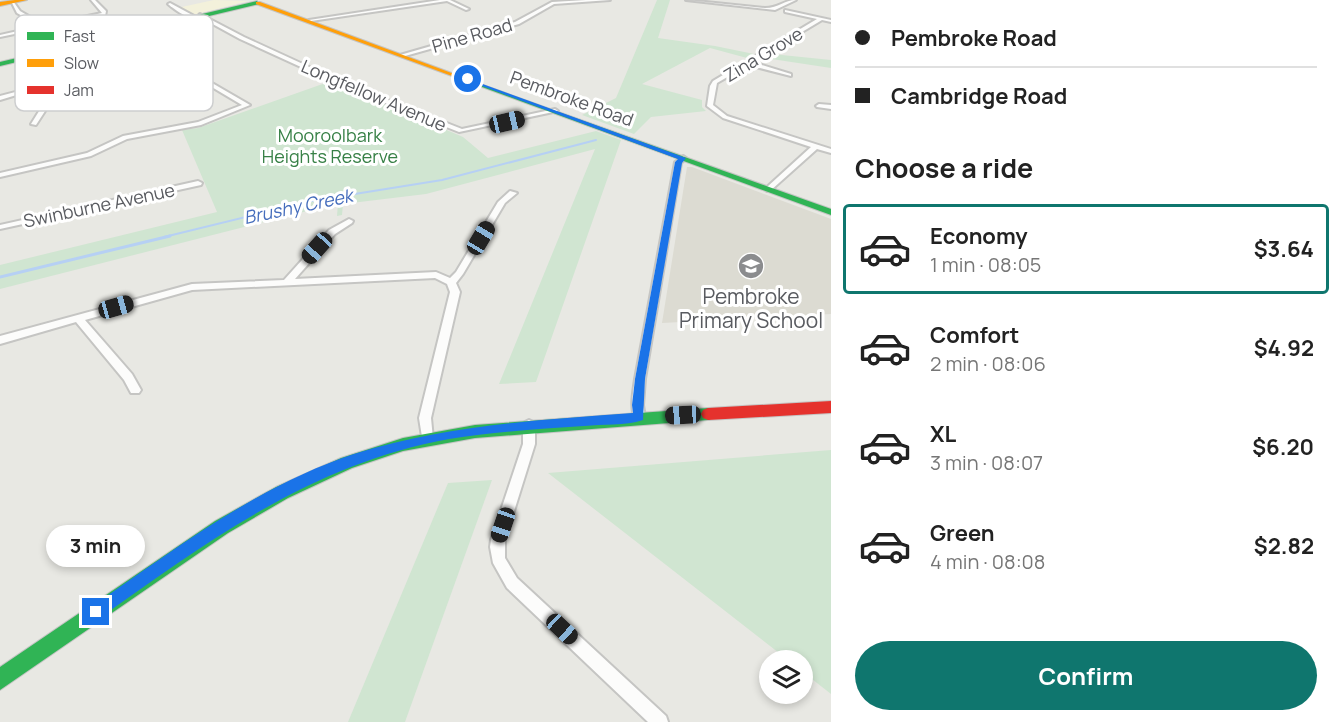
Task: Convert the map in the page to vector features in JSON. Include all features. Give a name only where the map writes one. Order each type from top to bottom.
[{"type":"street","points":[[93,0],[105,12],[99,15]]},
{"type":"street","points":[[311,21],[448,0],[466,9]]},
{"type":"street","name":"Pine Road","points":[[403,55],[518,23],[553,3],[608,0]]},
{"type":"street","points":[[688,0],[765,9],[775,9],[794,0]]},
{"type":"street","points":[[201,15],[260,1]]},
{"type":"street","name":"Pembroke Road","points":[[260,1],[831,212]]},
{"type":"street","points":[[12,2],[18,12],[23,15]]},
{"type":"street","name":"Longfellow Avenue","points":[[170,4],[176,9],[194,15]]},
{"type":"street","points":[[786,11],[831,21]]},
{"type":"street","name":"Zina Grove","points":[[821,19],[713,86],[710,100],[711,109],[725,117],[831,151]]},
{"type":"street","name":"Longfellow Avenue","points":[[213,24],[340,83],[461,131],[555,111]]},
{"type":"street","points":[[0,36],[15,33]]},
{"type":"street","points":[[0,64],[15,60]]},
{"type":"street","points":[[748,63],[789,75]]},
{"type":"street","points":[[0,175],[89,155],[125,137],[199,124],[247,105],[213,85]]},
{"type":"street","points":[[0,98],[15,94]]},
{"type":"street","points":[[819,106],[831,107]]},
{"type":"street","points":[[34,124],[42,111]]},
{"type":"street","points":[[770,189],[816,146]]},
{"type":"street","points":[[639,417],[637,405],[641,371],[678,162],[683,158]]},
{"type":"street","name":"Swinburne Avenue","points":[[0,227],[198,183]]},
{"type":"street","points":[[451,282],[459,274],[502,202],[513,193]]},
{"type":"street","points":[[287,282],[332,232],[349,221]]},
{"type":"street","points":[[0,340],[192,287],[442,276],[451,282],[455,292],[425,418],[427,439]]},
{"type":"street","points":[[78,318],[128,377],[135,390]]},
{"type":"street","points":[[0,680],[195,543],[239,515],[333,468],[374,453],[427,439],[529,425],[831,406]]},
{"type":"street","points":[[529,425],[530,444],[498,540],[496,552],[499,563],[512,583],[660,722]]},
{"type":"shaded area","points":[[214,0],[248,1],[193,15],[177,8]]},
{"type":"shaded area","name":"Pembroke Primary School","points":[[687,167],[831,219],[831,314],[662,323]]},
{"type":"green space","points":[[657,0],[670,0],[658,38],[754,54],[747,58],[710,48],[642,84],[702,100],[702,107],[706,111],[651,117],[634,134],[582,115],[616,98]]},
{"type":"green space","points":[[772,54],[831,60],[831,68],[765,58]]},
{"type":"green space","name":"Mooroolbark Heights Reserve","points":[[331,81],[463,137],[488,158],[596,131],[621,140],[536,382],[499,384],[595,149],[426,194],[343,204],[342,215],[337,216],[338,204],[331,205],[0,289],[0,265],[217,212],[182,130],[198,128]]},
{"type":"green space","points":[[831,450],[831,694],[813,680],[813,650],[775,650],[548,473]]},
{"type":"green space","points":[[492,480],[405,722],[348,722],[448,483]]},
{"type":"waterway","name":"Brushy Creek","points":[[164,237],[311,201],[442,180],[596,140]]},
{"type":"waterway","name":"Brushy Creek","points":[[0,277],[170,236]]},
{"type":"traffic: fast","points":[[206,15],[257,3]]},
{"type":"traffic: fast","points":[[0,64],[15,60]]},
{"type":"traffic: fast","points":[[454,75],[831,212]]},
{"type":"traffic: fast","points":[[0,680],[221,527],[282,492],[346,463],[380,451],[427,439],[475,431],[708,414]]},
{"type":"traffic: slow","points":[[0,4],[24,0]]},
{"type":"traffic: slow","points":[[258,3],[454,75]]},
{"type":"traffic: jam","points":[[708,414],[831,407]]},
{"type":"place","name":"Pembroke Primary School","points":[[751,266]]},
{"type":"route","points":[[96,612],[239,515],[298,483],[354,459],[450,435],[529,425],[639,417],[637,405],[640,379],[678,162],[683,158],[468,79]]}]
